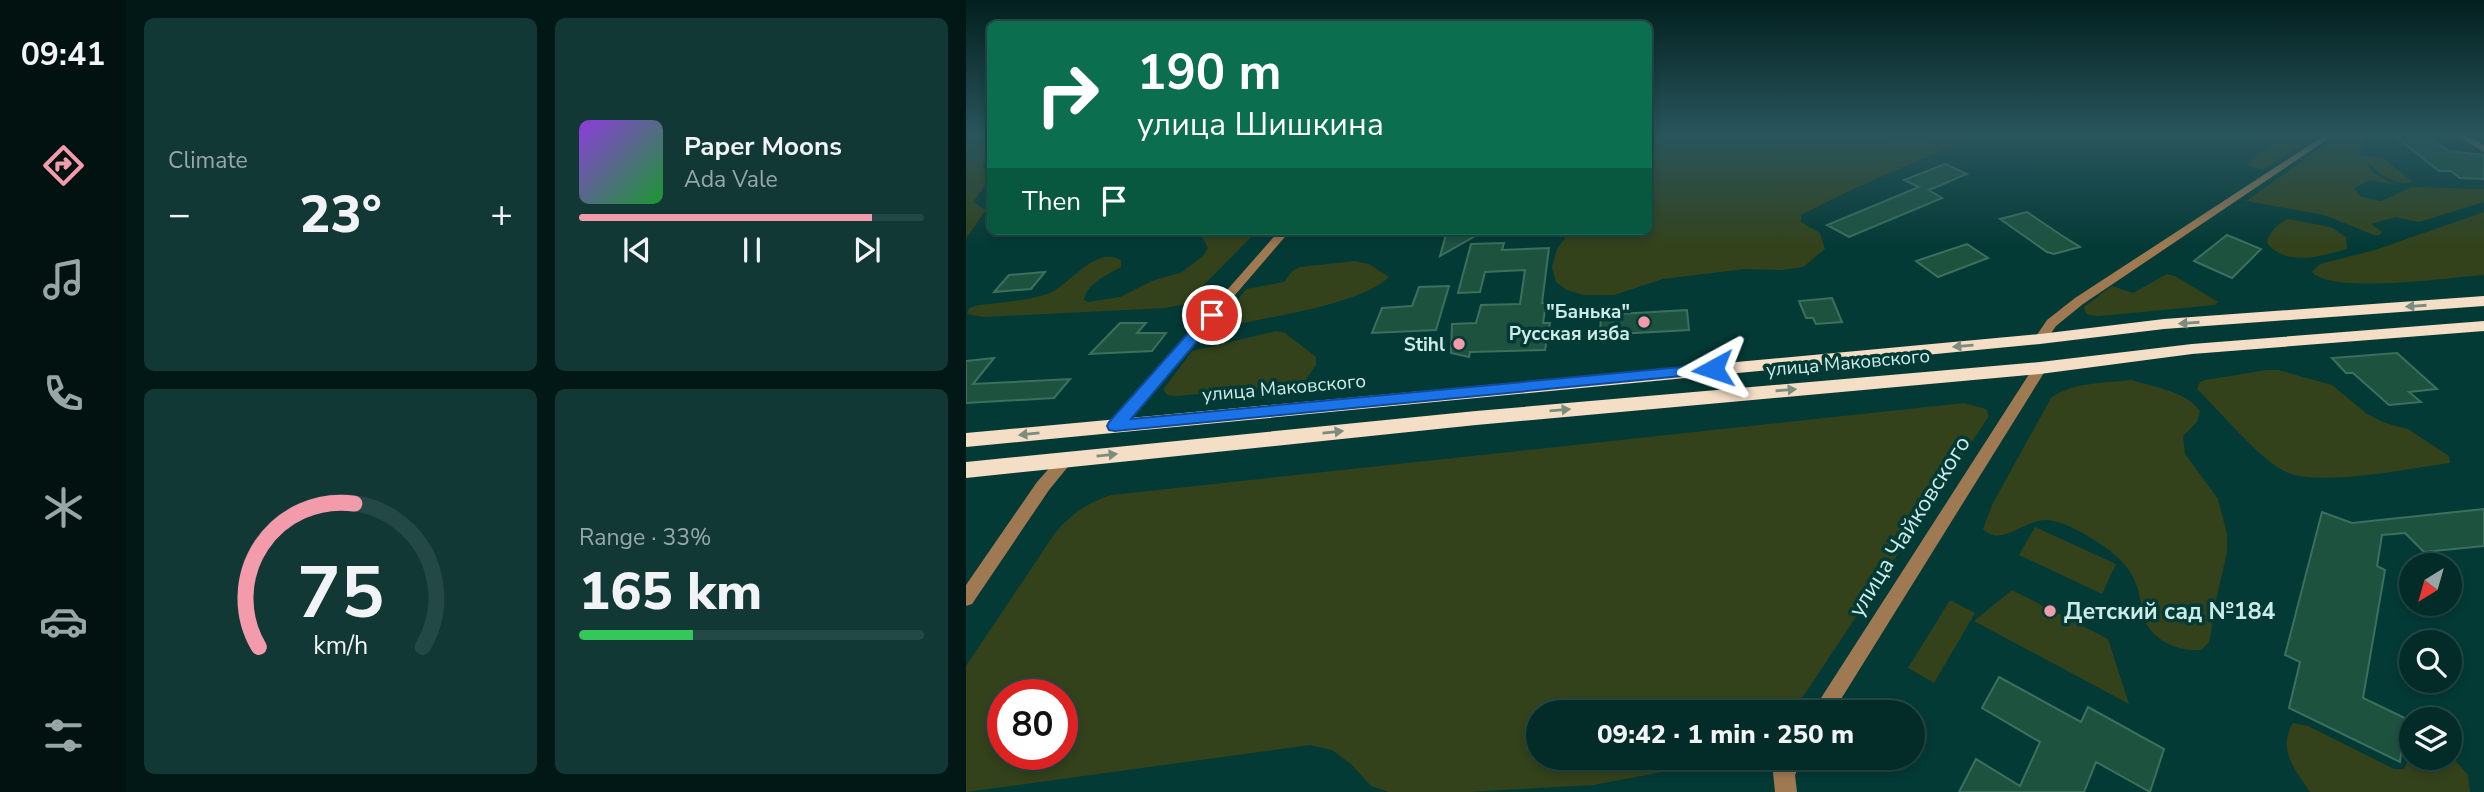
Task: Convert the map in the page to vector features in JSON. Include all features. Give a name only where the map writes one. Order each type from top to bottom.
[{"type":"highway","name":"улица Маковского","points":[[966,440],[2040,339],[2164,324],[2484,302]]},
{"type":"highway","name":"улица Маковского","points":[[966,470],[1476,418],[2040,368],[2192,349],[2484,326]]},
{"type":"street","points":[[2040,339],[2051,323],[2079,301],[2274,172]]},
{"type":"street","points":[[1115,426],[1282,235]]},
{"type":"street","name":"улица Чайковского","points":[[1830,700],[2040,368]]},
{"type":"street","points":[[966,599],[1043,486],[1066,459]]},
{"type":"street","points":[[1786,770],[1786,792]]},
{"type":"green space","points":[[966,172],[985,172],[987,182],[973,202],[986,210],[966,238]]},
{"type":"green space","points":[[1652,172],[1892,172],[1801,215],[1801,222],[1820,233],[1825,249],[1803,267],[1782,270],[1746,269],[1663,279],[1614,295],[1583,295],[1567,290],[1556,282],[1552,267],[1557,249],[1567,235],[1652,235]]},
{"type":"green space","points":[[2287,172],[2372,172],[2396,185],[2370,180],[2354,188],[2360,196],[2381,201],[2412,187],[2484,189],[2484,202],[2419,222],[2395,217],[2371,224],[2382,232],[2379,235],[2324,215],[2246,201]]},
{"type":"green space","points":[[2378,172],[2400,172],[2413,182],[2402,183],[2384,177]]},
{"type":"green space","points":[[2484,212],[2484,275],[2367,284],[2324,279],[2312,272],[2320,264],[2375,250]]},
{"type":"green space","points":[[2288,219],[2331,227],[2346,237],[2347,249],[2305,258],[2284,255],[2267,243],[2274,228]]},
{"type":"green space","points":[[1199,235],[1253,235],[1185,304],[1166,308],[984,317],[967,314],[969,308],[979,305],[1024,300],[1050,293],[1083,268],[1102,258],[1121,260],[1121,267],[1093,284],[1084,300],[1088,302],[1120,297],[1152,281],[1182,272],[1203,256],[1208,248]]},
{"type":"green space","points":[[1355,261],[1369,264],[1389,277],[1360,294],[1320,307],[1233,325],[1221,321],[1246,289],[1284,282],[1292,271],[1300,267]]},
{"type":"green space","points":[[2167,274],[2218,302],[2215,305],[2100,316],[2089,315],[2084,310],[2084,307],[2112,286],[2133,293]]},
{"type":"green space","points":[[1276,331],[1285,333],[1316,357],[1316,365],[1303,384],[1177,396],[1168,395],[1163,390],[1192,351]]},
{"type":"green space","points":[[2278,370],[2332,385],[2367,414],[2385,423],[2408,429],[2449,456],[2450,463],[2340,477],[2299,476],[2284,471],[2250,445],[2197,389],[2200,382],[2205,380]]},
{"type":"green space","points":[[2131,380],[2178,394],[2200,411],[2197,422],[2183,436],[2185,454],[2218,499],[2227,534],[2227,552],[2209,642],[2201,650],[2176,647],[2160,639],[2148,627],[2143,617],[2136,584],[2129,571],[2109,550],[2080,531],[2047,520],[2005,534],[1990,534],[1983,529],[1993,503],[2051,398],[2079,386]]},
{"type":"green space","points":[[1964,403],[1986,409],[1989,416],[1801,700],[1526,700],[1526,770],[1673,770],[1593,785],[1468,792],[1389,792],[1371,786],[1351,764],[1332,750],[1310,745],[966,792],[966,666],[1055,533],[1067,520],[1094,502],[1111,495]]},
{"type":"green space","points":[[2035,527],[2116,564],[2102,594],[2019,555]]},
{"type":"green space","points":[[2012,590],[2108,639],[2129,704],[1974,621]]},
{"type":"green space","points":[[1950,600],[1975,613],[1934,683],[1908,668]]},
{"type":"green space","points":[[2293,723],[2308,726],[2394,769],[2462,768],[2468,775],[2470,792],[2310,792],[2287,751]]},
{"type":"building","points":[[1925,172],[1967,174],[1929,190],[1942,198],[1849,237],[1827,225],[1919,187],[1904,180]]},
{"type":"building","points":[[2452,172],[2484,172],[2484,179],[2460,178]]},
{"type":"building","points":[[2027,212],[2080,247],[2054,254],[2047,252],[2000,219]]},
{"type":"building","points":[[1446,235],[1477,235],[1440,256]]},
{"type":"building","points":[[2227,235],[2261,249],[2232,278],[2194,261]]},
{"type":"building","points":[[1504,243],[1502,250],[1549,248],[1542,303],[1546,303],[1543,323],[1550,323],[1545,350],[1470,352],[1469,357],[1451,353],[1452,324],[1476,323],[1481,305],[1520,304],[1525,270],[1485,272],[1480,292],[1458,293],[1471,244]]},
{"type":"building","points":[[1967,244],[1988,258],[1938,277],[1916,261]]},
{"type":"building","points":[[1045,272],[1031,289],[994,292],[1009,275]]},
{"type":"building","points":[[1449,286],[1436,330],[1372,333],[1382,308],[1412,306],[1419,287]]},
{"type":"building","points":[[1832,298],[1842,322],[1816,324],[1813,318],[1806,318],[1799,301]]},
{"type":"building","name":"\"Банька\" Русская изба","points":[[1687,310],[1689,330],[1600,335],[1601,315]]},
{"type":"building","points":[[1120,323],[1146,323],[1137,333],[1166,333],[1152,351],[1090,354]]},
{"type":"building","points":[[2397,353],[2437,389],[2409,392],[2421,402],[2389,405],[2353,373],[2346,373],[2332,358]]},
{"type":"building","points":[[994,358],[973,384],[1070,379],[1054,398],[966,403],[966,361]]},
{"type":"building","points":[[2484,509],[2484,546],[2424,552],[2405,533],[2382,535],[2377,566],[2385,570],[2363,698],[2399,715],[2399,762],[2289,708],[2300,662],[2285,655],[2322,512],[2352,523]]},
{"type":"building","points":[[1999,677],[2081,722],[2088,707],[2164,749],[2150,792],[2096,762],[2084,792],[1959,792],[1976,759],[2020,786],[2040,742],[1982,708]]},
{"type":"place","name":"\"Банька\" Русская изба","points":[[1644,322]]},
{"type":"place","name":"Stihl","points":[[1459,344]]},
{"type":"place","name":"Детский сад №184","points":[[2050,611]]},
{"type":"route","points":[[1212,315],[1115,426],[1713,369]]}]
